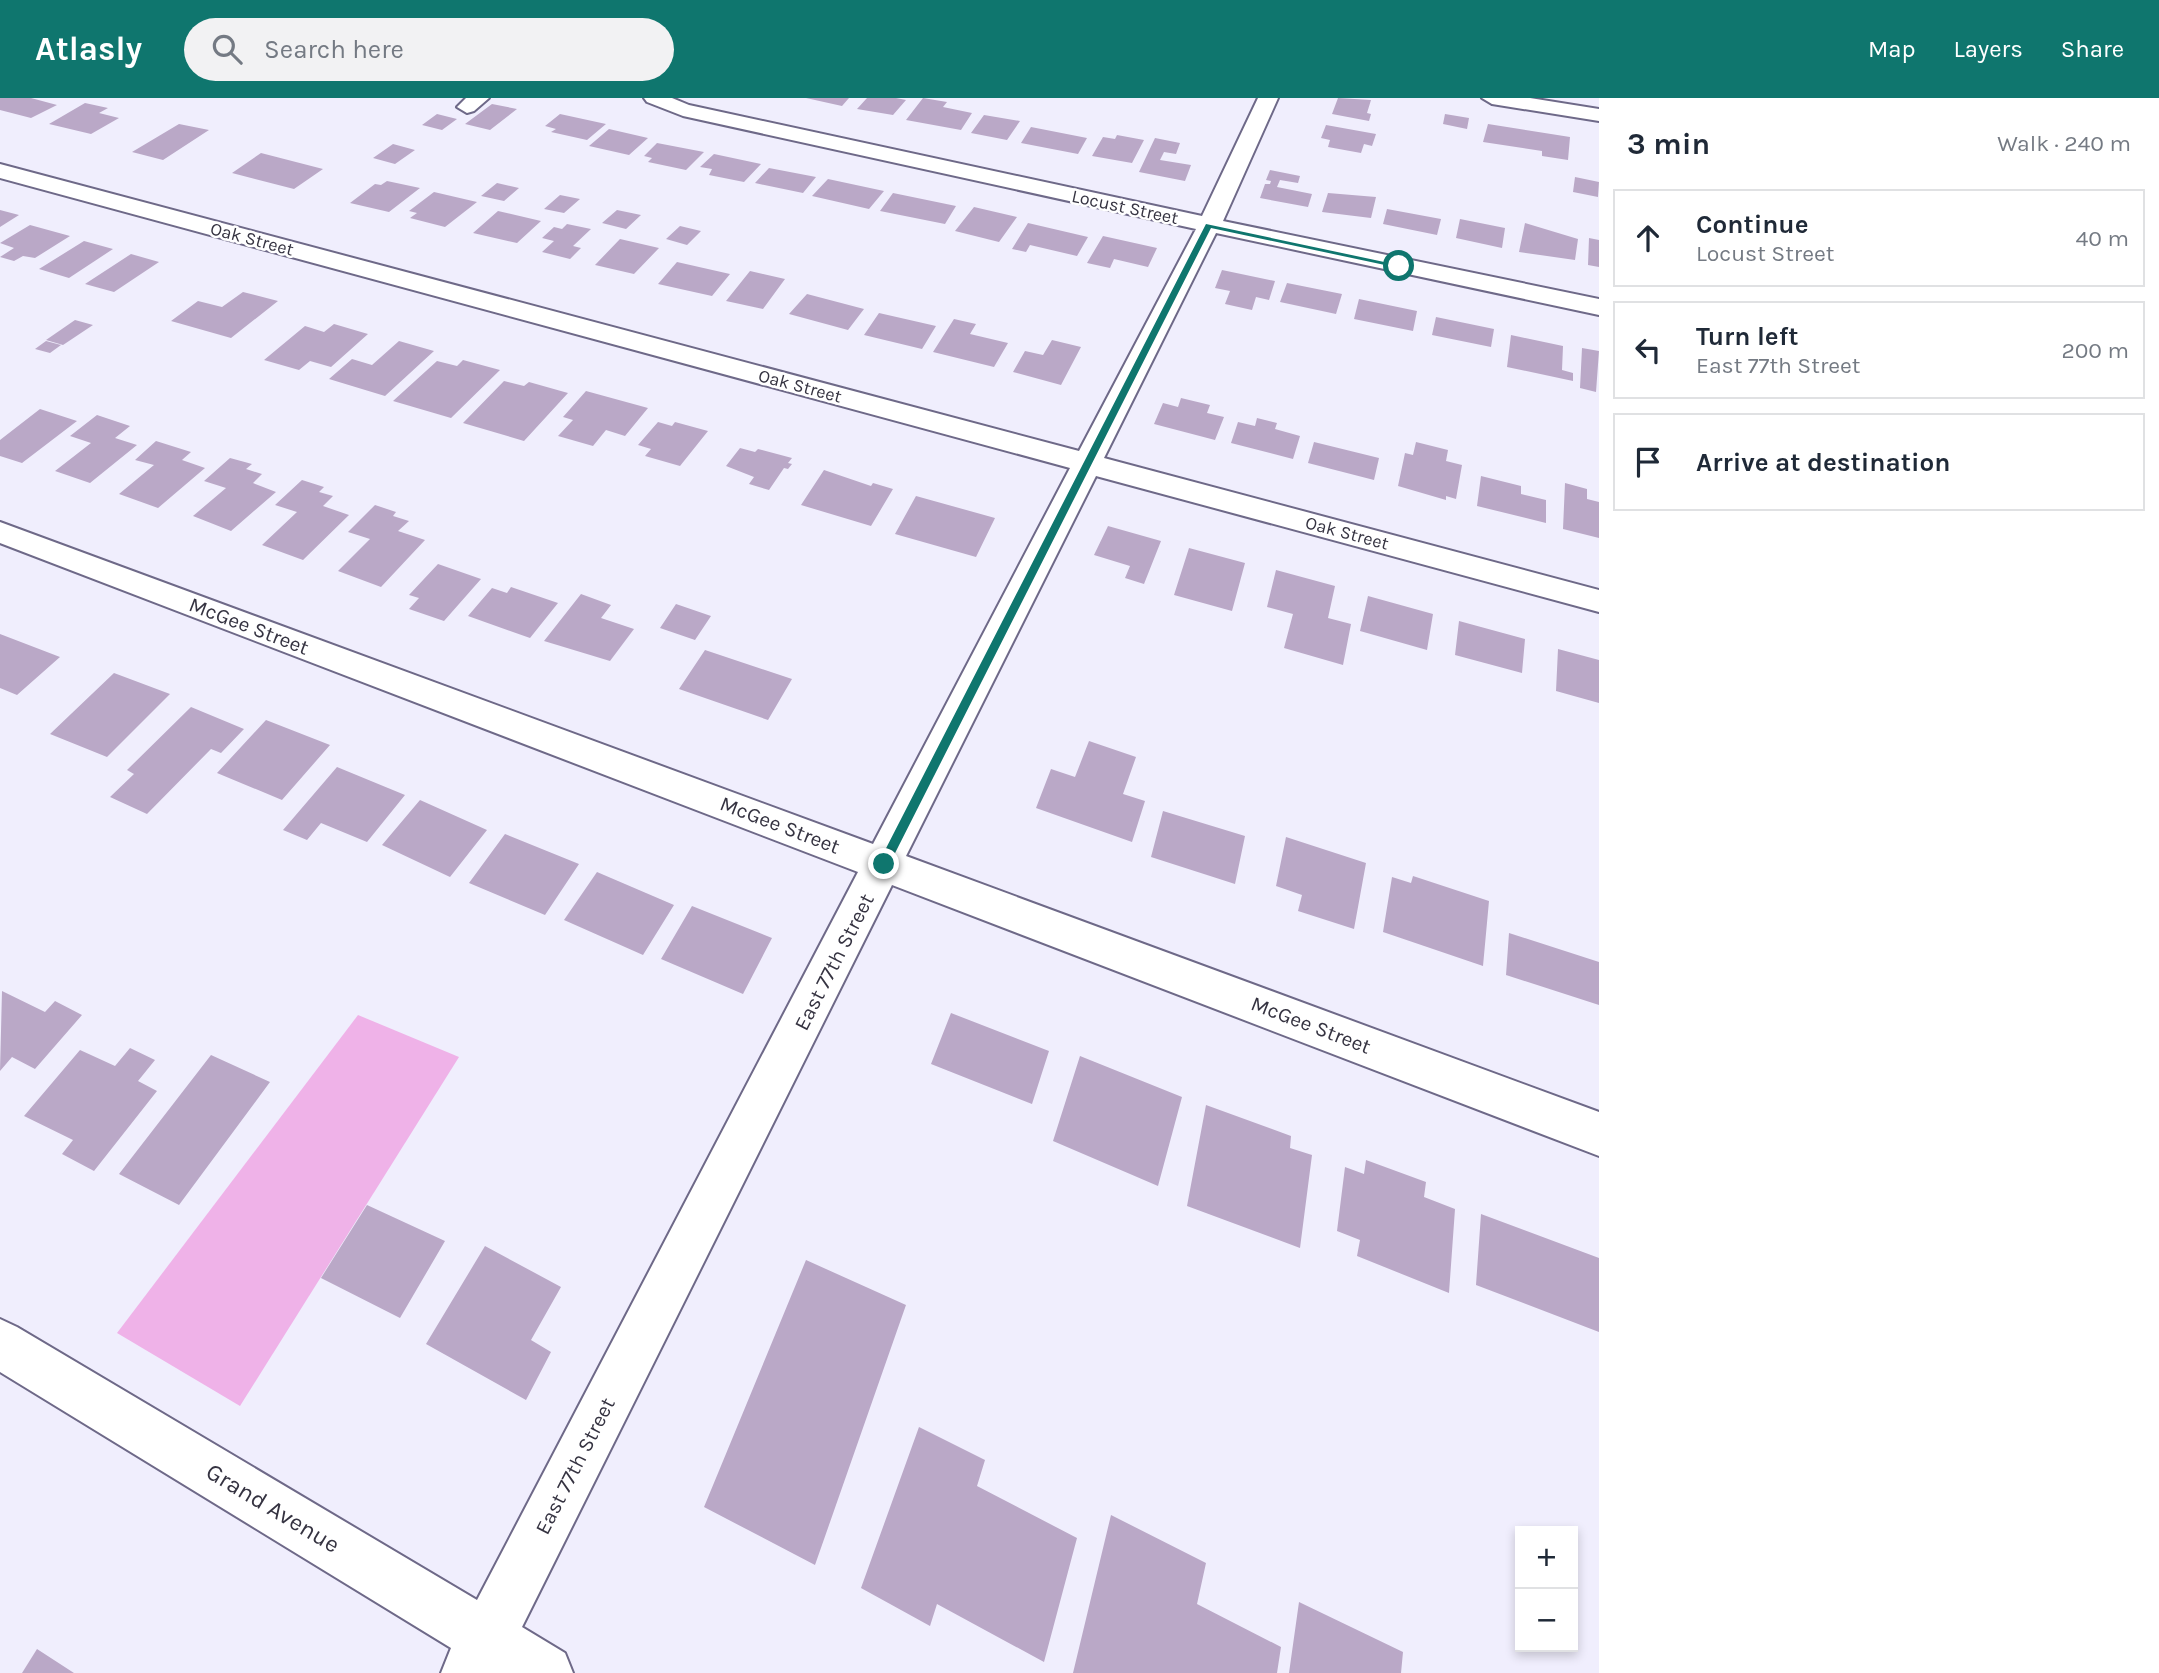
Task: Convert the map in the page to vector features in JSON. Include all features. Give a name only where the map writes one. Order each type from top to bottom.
[{"type":"street","name":"Locust Street","points":[[654,98],[683,110],[1599,307]]},
{"type":"street","name":"East 77th Street","points":[[478,1655],[1209,225],[1268,98]]},
{"type":"street","points":[[1492,98],[1599,116]]},
{"type":"street","name":"Oak Street","points":[[0,171],[1599,601]]},
{"type":"street","name":"McGee Street","points":[[0,532],[1599,1135]]},
{"type":"street","name":"Grand Avenue","points":[[0,1344],[478,1655],[545,1673]]},
{"type":"shaded area","points":[[358,1015],[459,1057],[240,1406],[117,1333]]},
{"type":"building","points":[[0,98],[31,98],[57,105],[31,118],[0,110]]},
{"type":"building","points":[[806,98],[849,98],[842,106]]},
{"type":"building","points":[[867,98],[906,100],[893,115],[857,109]]},
{"type":"building","points":[[923,98],[947,102],[943,107],[972,113],[961,130],[906,120]]},
{"type":"building","points":[[1338,98],[1371,100],[1367,113],[1371,114],[1369,121],[1332,114]]},
{"type":"building","points":[[85,103],[108,108],[99,113],[119,118],[91,134],[49,124]]},
{"type":"building","points":[[492,104],[517,109],[490,130],[465,124]]},
{"type":"building","points":[[437,114],[457,119],[442,130],[422,125]]},
{"type":"building","points":[[560,114],[606,124],[587,140],[551,132],[556,129],[545,126]]},
{"type":"building","points":[[1445,114],[1469,118],[1467,129],[1443,124]]},
{"type":"building","points":[[984,115],[1020,121],[1007,140],[971,133]]},
{"type":"building","points":[[179,124],[209,130],[163,160],[132,152]]},
{"type":"building","points":[[1488,124],[1570,137],[1568,160],[1542,156],[1542,151],[1483,142]]},
{"type":"building","points":[[1326,125],[1376,134],[1372,146],[1364,144],[1361,153],[1328,147],[1330,140],[1321,138]]},
{"type":"building","points":[[1031,127],[1087,138],[1078,154],[1021,143]]},
{"type":"building","points":[[609,129],[648,138],[629,155],[589,146]]},
{"type":"building","points":[[1117,135],[1144,140],[1132,163],[1092,156],[1103,137],[1115,139]]},
{"type":"building","points":[[1155,138],[1180,143],[1176,154],[1164,152],[1160,160],[1191,165],[1185,181],[1139,172]]},
{"type":"building","points":[[657,143],[704,152],[686,170],[648,162],[652,158],[644,156]]},
{"type":"building","points":[[393,144],[415,150],[395,164],[373,158]]},
{"type":"building","points":[[261,153],[323,169],[294,189],[232,173]]},
{"type":"building","points":[[714,154],[761,164],[744,182],[709,175],[712,169],[700,167]]},
{"type":"building","points":[[769,168],[816,177],[803,193],[755,183]]},
{"type":"building","points":[[1270,170],[1300,176],[1298,183],[1280,180],[1277,187],[1312,194],[1308,207],[1260,198],[1265,184],[1270,184],[1271,181],[1266,180]]},
{"type":"building","points":[[1575,177],[1599,182],[1598,197],[1573,192]]},
{"type":"building","points":[[828,179],[884,191],[869,209],[812,196]]},
{"type":"building","points":[[387,181],[420,188],[389,212],[350,203],[375,184],[381,185]]},
{"type":"building","points":[[497,183],[519,188],[504,201],[481,196]]},
{"type":"building","points":[[434,192],[477,202],[445,227],[410,218],[417,213],[409,211]]},
{"type":"building","points":[[893,193],[956,206],[945,224],[880,211]]},
{"type":"building","points":[[1328,193],[1376,197],[1371,218],[1322,212]]},
{"type":"building","points":[[560,195],[580,199],[564,213],[544,209]]},
{"type":"building","points":[[974,207],[1017,217],[999,242],[955,231]]},
{"type":"building","points":[[1387,209],[1441,219],[1437,235],[1383,224]]},
{"type":"building","points":[[0,210],[19,215],[0,227]]},
{"type":"building","points":[[617,210],[641,215],[626,229],[602,223]]},
{"type":"building","points":[[498,211],[541,221],[517,243],[473,233]]},
{"type":"building","points":[[1460,219],[1505,228],[1502,248],[1456,238]]},
{"type":"building","points":[[1028,223],[1088,237],[1077,256],[1030,245],[1026,252],[1012,249]]},
{"type":"building","points":[[1525,223],[1578,239],[1575,260],[1519,252]]},
{"type":"building","points":[[567,224],[591,229],[573,246],[581,248],[570,259],[542,252],[554,241],[542,238],[554,227],[562,229]]},
{"type":"building","points":[[30,225],[70,236],[35,258],[23,256],[14,261],[0,257],[14,248],[0,243]]},
{"type":"building","points":[[680,226],[701,231],[687,245],[666,239]]},
{"type":"building","points":[[1103,236],[1157,248],[1148,267],[1114,259],[1110,268],[1087,263]]},
{"type":"building","points":[[1589,238],[1599,240],[1599,267],[1588,265]]},
{"type":"building","points":[[620,239],[659,248],[634,274],[595,265]]},
{"type":"building","points":[[84,241],[113,249],[69,278],[39,269]]},
{"type":"building","points":[[131,254],[159,262],[114,292],[85,284]]},
{"type":"building","points":[[677,262],[730,274],[712,296],[658,284]]},
{"type":"building","points":[[1222,270],[1275,281],[1269,300],[1256,297],[1252,310],[1225,304],[1230,291],[1215,288]]},
{"type":"building","points":[[750,271],[785,279],[763,309],[726,301]]},
{"type":"building","points":[[1287,283],[1342,294],[1336,314],[1280,302]]},
{"type":"building","points":[[243,292],[278,301],[231,338],[171,321],[198,301],[222,307]]},
{"type":"building","points":[[807,294],[864,309],[848,330],[789,314]]},
{"type":"building","points":[[1359,299],[1417,311],[1413,331],[1354,319]]},
{"type":"building","points":[[879,313],[936,326],[922,349],[864,335]]},
{"type":"building","points":[[1436,317],[1494,329],[1491,347],[1432,335]]},
{"type":"building","points":[[954,319],[976,324],[970,334],[1008,343],[994,367],[933,352]]},
{"type":"building","points":[[75,320],[93,325],[63,345],[46,340]]},
{"type":"building","points":[[334,324],[368,334],[331,367],[310,361],[299,370],[264,360],[305,326],[324,332]]},
{"type":"building","points":[[1511,335],[1563,346],[1562,370],[1573,373],[1573,381],[1507,367]]},
{"type":"building","points":[[1052,340],[1081,347],[1061,385],[1013,372],[1025,351],[1043,355]]},
{"type":"building","points":[[46,341],[61,345],[50,353],[35,349]]},
{"type":"building","points":[[399,341],[434,351],[385,396],[329,379],[352,359],[372,365]]},
{"type":"building","points":[[1582,348],[1599,351],[1596,392],[1580,388]]},
{"type":"building","points":[[463,360],[500,370],[451,418],[393,401],[437,361],[457,366]]},
{"type":"building","points":[[504,381],[524,386],[529,382],[568,393],[524,441],[463,423]]},
{"type":"building","points":[[586,391],[648,408],[625,436],[606,430],[593,446],[558,436],[573,420],[563,417]]},
{"type":"building","points":[[1181,398],[1210,405],[1207,413],[1224,417],[1215,440],[1154,424],[1163,403],[1178,407]]},
{"type":"building","points":[[40,409],[77,421],[22,463],[0,456],[0,440]]},
{"type":"building","points":[[97,415],[130,426],[115,438],[137,445],[90,483],[55,471],[91,443],[70,436]]},
{"type":"building","points":[[1257,418],[1277,423],[1275,429],[1300,436],[1293,459],[1231,443],[1238,422],[1255,426]]},
{"type":"building","points":[[658,422],[672,426],[675,422],[708,431],[680,466],[645,456],[651,449],[638,445]]},
{"type":"building","points":[[156,441],[191,452],[182,460],[205,468],[158,508],[119,494],[154,465],[135,460]]},
{"type":"building","points":[[1314,442],[1379,458],[1374,480],[1308,463]]},
{"type":"building","points":[[1416,442],[1448,450],[1446,461],[1462,465],[1456,499],[1446,496],[1446,500],[1398,486],[1405,453],[1413,455]]},
{"type":"building","points":[[740,448],[755,452],[758,449],[792,458],[788,463],[792,464],[788,469],[784,468],[769,490],[749,484],[754,477],[726,466]]},
{"type":"building","points":[[230,458],[252,464],[246,469],[262,474],[253,483],[276,492],[231,531],[193,516],[226,488],[204,481]]},
{"type":"building","points":[[824,470],[871,486],[873,483],[893,489],[871,526],[801,505]]},
{"type":"building","points":[[1481,476],[1521,486],[1521,494],[1546,500],[1546,523],[1477,506]]},
{"type":"building","points":[[302,480],[324,487],[319,492],[333,496],[323,506],[349,515],[303,560],[262,545],[297,512],[275,505]]},
{"type":"building","points":[[1565,483],[1587,489],[1587,499],[1599,502],[1599,538],[1563,529]]},
{"type":"building","points":[[916,496],[995,518],[976,557],[895,534]]},
{"type":"building","points":[[375,505],[396,512],[393,516],[409,521],[398,531],[425,540],[381,587],[338,571],[370,539],[348,532]]},
{"type":"building","points":[[1108,526],[1161,541],[1144,584],[1125,578],[1130,566],[1094,555]]},
{"type":"building","points":[[1189,548],[1245,563],[1232,611],[1174,595]]},
{"type":"building","points":[[438,564],[481,579],[444,621],[409,609],[419,598],[409,595]]},
{"type":"building","points":[[1276,570],[1335,586],[1328,618],[1351,624],[1343,665],[1284,648],[1293,614],[1267,607]]},
{"type":"building","points":[[511,587],[558,603],[530,638],[468,616],[492,588],[507,593]]},
{"type":"building","points":[[581,594],[611,605],[601,618],[634,629],[610,661],[544,641]]},
{"type":"building","points":[[1368,596],[1433,614],[1427,650],[1360,631]]},
{"type":"building","points":[[676,604],[711,616],[695,640],[660,628]]},
{"type":"building","points":[[1459,621],[1525,639],[1522,673],[1455,655]]},
{"type":"building","points":[[0,634],[60,657],[17,695],[0,688]]},
{"type":"building","points":[[1558,649],[1599,660],[1599,703],[1556,691]]},
{"type":"building","points":[[705,650],[792,679],[768,720],[679,689]]},
{"type":"building","points":[[114,673],[170,694],[107,757],[50,734]]},
{"type":"building","points":[[191,707],[244,729],[221,753],[211,749],[147,814],[110,797],[134,774],[127,770]]},
{"type":"building","points":[[266,720],[330,745],[282,800],[217,773]]},
{"type":"building","points":[[1089,741],[1136,757],[1123,794],[1145,801],[1132,842],[1036,808],[1051,769],[1075,777]]},
{"type":"building","points":[[337,767],[405,795],[367,842],[321,823],[307,840],[283,830]]},
{"type":"building","points":[[420,800],[487,830],[450,877],[382,845]]},
{"type":"building","points":[[1163,811],[1245,836],[1235,884],[1151,857]]},
{"type":"building","points":[[505,834],[579,864],[545,915],[469,883]]},
{"type":"building","points":[[1286,837],[1366,863],[1354,929],[1298,911],[1302,895],[1276,886]]},
{"type":"building","points":[[597,872],[674,905],[643,955],[564,920]]},
{"type":"building","points":[[1413,876],[1489,901],[1483,966],[1383,932],[1392,877],[1411,883]]},
{"type":"building","points":[[692,906],[772,938],[743,994],[661,959]]},
{"type":"building","points":[[1509,933],[1599,962],[1599,1005],[1506,975]]},
{"type":"building","points":[[2,991],[45,1012],[55,1001],[82,1015],[35,1069],[12,1057],[0,1071]]},
{"type":"building","points":[[951,1013],[1049,1051],[1032,1104],[931,1064]]},
{"type":"building","points":[[130,1048],[155,1060],[138,1081],[157,1091],[94,1171],[62,1154],[73,1140],[24,1116],[80,1050],[115,1066]]},
{"type":"building","points":[[211,1055],[270,1082],[179,1205],[119,1174]]},
{"type":"building","points":[[1080,1056],[1182,1097],[1158,1186],[1053,1141]]},
{"type":"building","points":[[1206,1105],[1291,1136],[1290,1148],[1312,1155],[1300,1248],[1187,1206]]},
{"type":"building","points":[[1366,1160],[1426,1182],[1424,1197],[1455,1209],[1449,1293],[1357,1256],[1360,1240],[1337,1231],[1345,1167],[1364,1174]]},
{"type":"building","points":[[367,1205],[445,1241],[400,1318],[321,1278]]},
{"type":"building","points":[[1481,1214],[1599,1258],[1599,1332],[1476,1285]]},
{"type":"building","points":[[485,1246],[561,1287],[531,1340],[551,1352],[526,1400],[426,1344]]},
{"type":"building","points":[[806,1260],[906,1305],[815,1565],[704,1507]]},
{"type":"building","points":[[919,1427],[985,1460],[977,1486],[1077,1538],[1044,1662],[937,1604],[930,1626],[861,1588]]},
{"type":"building","points":[[1111,1515],[1206,1563],[1197,1604],[1281,1647],[1277,1673],[1073,1673]]},
{"type":"building","points":[[1299,1602],[1403,1652],[1401,1673],[1289,1673]]},
{"type":"building","points":[[37,1649],[74,1673],[22,1673]]},
{"type":"route","points":[[884,864],[1209,225],[1399,266]]}]
